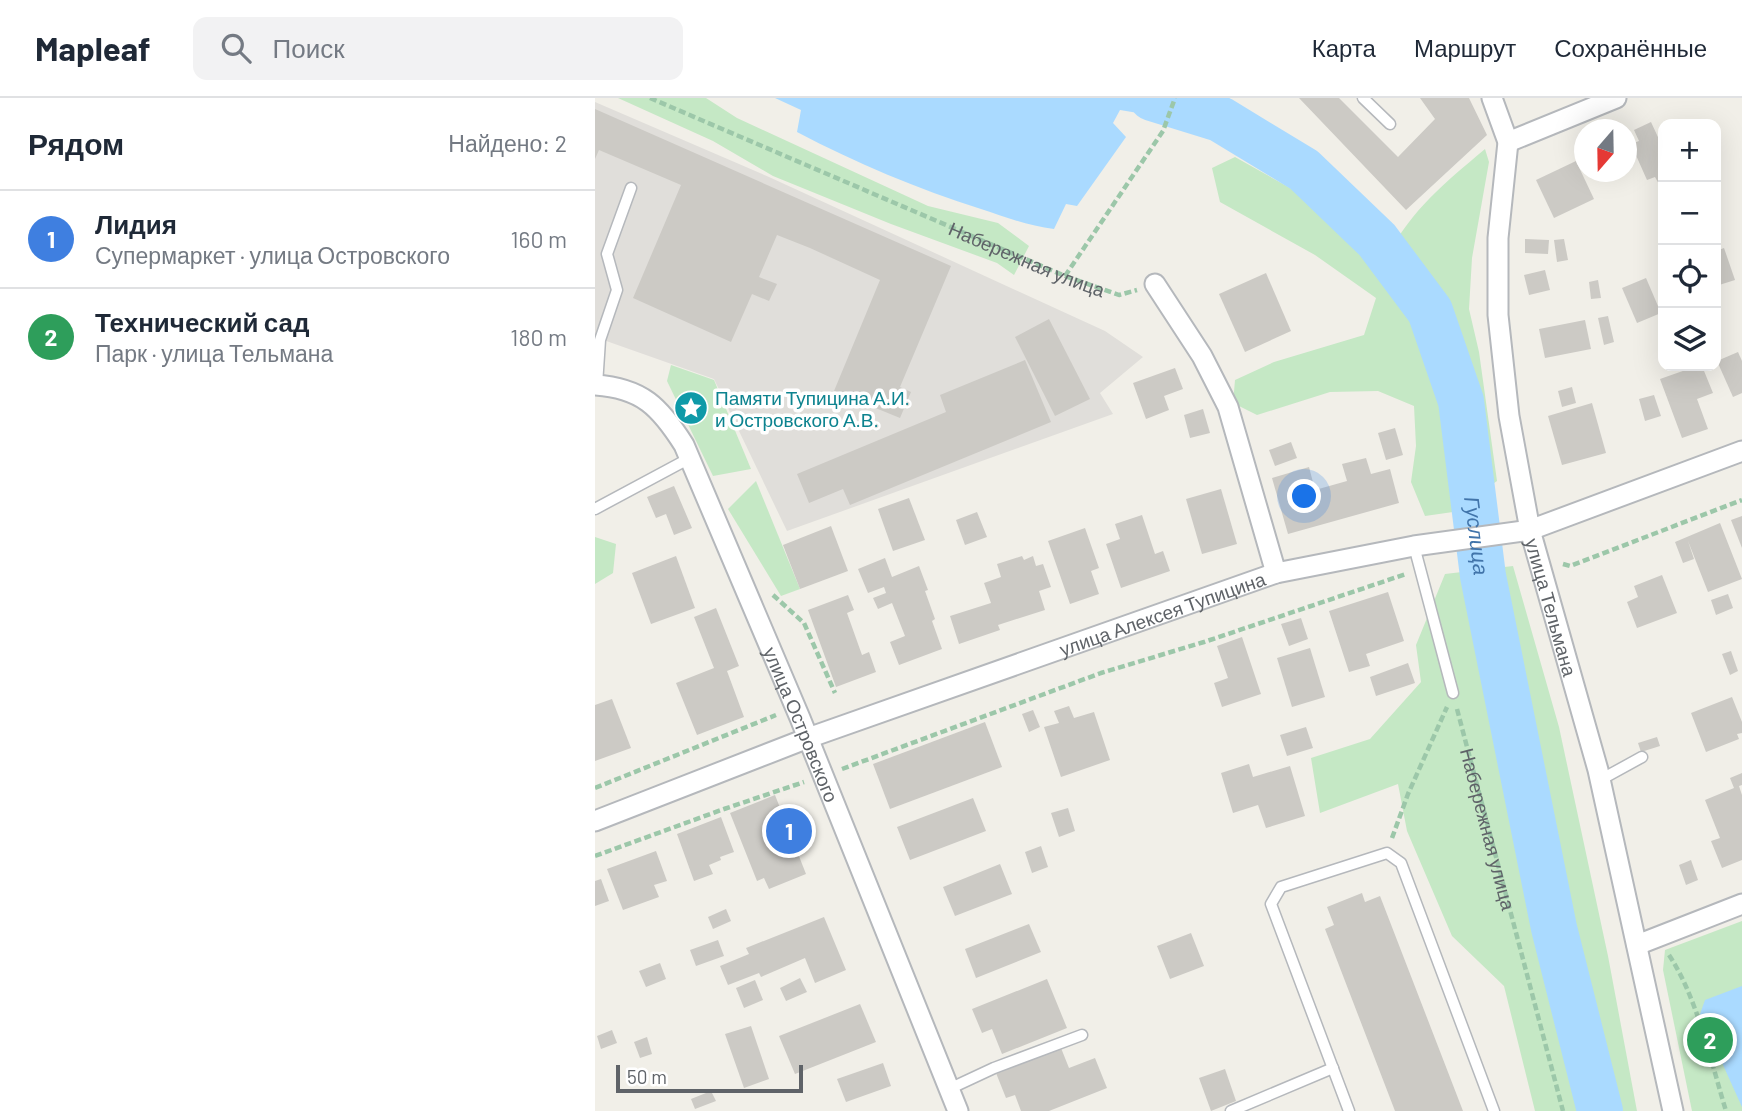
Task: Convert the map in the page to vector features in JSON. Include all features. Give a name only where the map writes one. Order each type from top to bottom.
[{"type":"street","name":"улица Тельмана","points":[[1492,98],[1508,142],[1498,238],[1498,315],[1510,416],[1537,558],[1600,780],[1673,1111]]},
{"type":"street","points":[[1508,142],[1616,98]]},
{"type":"street","points":[[1155,284],[1202,356],[1228,407],[1276,573]]},
{"type":"street","name":"улица Островского","points":[[596,385],[624,389],[647,399],[667,418],[689,458],[808,738],[958,1111]]},
{"type":"street","name":"улица Алексея Тупицина","points":[[595,821],[808,738],[1276,573],[1423,546],[1531,530],[1742,451]]},
{"type":"street","points":[[1637,945],[1742,905]]},
{"type":"lane","points":[[1363,98],[1390,124]]},
{"type":"lane","points":[[596,385],[600,340],[617,290],[607,254],[631,188]]},
{"type":"lane","points":[[595,509],[689,458]]},
{"type":"lane","points":[[1423,546],[1421,569],[1453,694]]},
{"type":"lane","points":[[1600,780],[1642,757]]},
{"type":"lane","points":[[1349,1111],[1271,904],[1281,887],[1387,853],[1402,863],[1494,1111]]},
{"type":"lane","points":[[949,1089],[994,1068],[1082,1035]]},
{"type":"lane","points":[[1236,1110],[1333,1068]]},
{"type":"path","name":"Набережная улица","points":[[650,98],[1065,276],[1119,295],[1155,284]]},
{"type":"path","points":[[1065,276],[1163,131],[1175,98]]},
{"type":"path","points":[[1537,558],[1570,566],[1742,500]]},
{"type":"path","points":[[595,856],[823,776],[1101,673],[1204,642],[1421,569]]},
{"type":"path","name":"Набережная улица","points":[[1453,694],[1563,1111]]},
{"type":"path","points":[[1387,853],[1408,794],[1453,694]]},
{"type":"path","points":[[595,788],[795,707]]},
{"type":"path","points":[[1658,936],[1679,971],[1727,1111]]},
{"type":"shaded area","points":[[595,102],[769,177],[1105,331],[1143,357],[1100,393],[1113,414],[787,531],[714,379],[595,337]]},
{"type":"green space","points":[[618,98],[706,98],[737,118],[928,206],[998,223],[1029,246],[1014,275],[997,263],[773,176],[713,141]]},
{"type":"green space","points":[[1485,149],[1489,162],[1472,258],[1469,309],[1479,352],[1497,481],[1453,512],[1425,516],[1411,482],[1416,446],[1414,406],[1378,391],[1330,392],[1257,415],[1233,403],[1235,380],[1274,362],[1364,335],[1376,298],[1315,255],[1220,202],[1212,168],[1235,157],[1317,203],[1382,265],[1404,229],[1427,201]]},
{"type":"green space","points":[[671,365],[714,380],[751,469],[713,476],[667,381]]},
{"type":"green space","points":[[756,481],[800,589],[781,596],[728,509]]},
{"type":"green space","points":[[595,537],[616,544],[613,573],[595,584]]},
{"type":"green space","points":[[1513,566],[1559,727],[1608,956],[1637,1111],[1535,1111],[1504,986],[1452,936],[1407,831],[1398,784],[1320,813],[1311,758],[1370,739],[1421,682],[1416,645],[1445,574]]},
{"type":"green space","points":[[1742,921],[1742,1111],[1692,1111],[1663,970],[1665,950]]},
{"type":"water","points":[[775,98],[1145,98],[1138,113],[1120,110],[1113,123],[1126,137],[1077,206],[1066,204],[1054,229],[1017,221],[957,201],[887,175],[842,154],[797,132],[801,110]]},
{"type":"water","points":[[1742,986],[1742,1107],[1700,1014],[1705,1000]]},
{"type":"building","points":[[1299,98],[1339,98],[1398,157],[1435,119],[1420,98],[1469,98],[1487,135],[1406,210]]},
{"type":"building","points":[[595,109],[951,266],[900,387],[911,392],[900,418],[834,391],[880,280],[810,248],[777,235],[759,277],[777,284],[769,301],[752,294],[731,342],[633,298],[681,185],[599,150],[595,159]]},
{"type":"building","points":[[1651,122],[1658,137],[1658,182],[1655,177],[1647,180],[1637,158],[1637,129]]},
{"type":"building","points":[[1574,162],[1574,182],[1586,182],[1594,199],[1554,218],[1536,180]]},
{"type":"building","points":[[1525,239],[1549,240],[1548,254],[1525,253]]},
{"type":"building","points":[[1564,239],[1568,260],[1557,262],[1554,240]]},
{"type":"building","points":[[1724,248],[1735,280],[1721,284],[1721,249]]},
{"type":"building","points":[[1545,270],[1550,290],[1529,295],[1524,275]]},
{"type":"building","points":[[1266,273],[1291,331],[1245,352],[1219,294]]},
{"type":"building","points":[[1646,278],[1658,306],[1658,314],[1637,323],[1622,288]]},
{"type":"building","points":[[1598,280],[1601,298],[1591,299],[1589,282]]},
{"type":"building","points":[[1608,316],[1614,342],[1604,345],[1598,318]]},
{"type":"building","points":[[1049,319],[1090,399],[1055,416],[1015,337]]},
{"type":"building","points":[[1585,320],[1591,349],[1545,358],[1539,329]]},
{"type":"building","points":[[1738,352],[1742,361],[1742,393],[1733,397],[1721,370],[1721,359]]},
{"type":"building","points":[[1025,360],[1051,422],[850,505],[843,489],[809,503],[797,474],[946,412],[940,395]]},
{"type":"building","points":[[1175,368],[1183,389],[1164,396],[1169,410],[1146,419],[1133,383]]},
{"type":"building","points":[[1683,371],[1704,371],[1713,393],[1697,399],[1708,429],[1682,438],[1660,379]]},
{"type":"building","points":[[1572,387],[1576,403],[1562,407],[1558,391]]},
{"type":"building","points":[[1654,395],[1661,416],[1645,421],[1639,399]]},
{"type":"building","points":[[1592,403],[1606,453],[1562,465],[1548,416]]},
{"type":"building","points":[[1203,409],[1210,433],[1190,438],[1184,415]]},
{"type":"building","points":[[1395,428],[1403,455],[1386,460],[1378,433]]},
{"type":"building","points":[[1291,442],[1297,458],[1275,466],[1269,450]]},
{"type":"building","points":[[1366,458],[1371,474],[1390,469],[1399,503],[1288,534],[1272,478],[1309,467],[1315,490],[1347,481],[1342,464]]},
{"type":"building","points":[[674,486],[692,528],[674,535],[666,514],[656,518],[647,497]]},
{"type":"building","points":[[1221,489],[1237,544],[1202,554],[1186,499]]},
{"type":"building","points":[[909,498],[925,540],[893,551],[878,509]]},
{"type":"building","points":[[977,512],[987,537],[965,545],[956,520]]},
{"type":"building","points":[[1142,515],[1155,554],[1163,551],[1170,571],[1121,588],[1106,544],[1120,539],[1115,524]]},
{"type":"building","points":[[1742,516],[1742,548],[1731,520]]},
{"type":"building","points":[[1720,523],[1742,579],[1708,592],[1688,541],[1694,559],[1683,563],[1675,542]]},
{"type":"building","points":[[831,526],[848,571],[800,589],[783,545]]},
{"type":"building","points":[[1085,528],[1099,568],[1091,571],[1099,594],[1070,604],[1048,541]]},
{"type":"building","points":[[676,556],[695,608],[651,624],[632,573]]},
{"type":"building","points":[[1022,556],[1024,560],[1033,556],[1036,566],[1043,564],[1051,587],[1039,591],[1045,610],[998,625],[1000,630],[959,644],[950,616],[991,603],[984,583],[1001,577],[997,564]]},
{"type":"building","points":[[885,558],[892,577],[919,566],[928,590],[925,591],[935,619],[932,621],[942,649],[899,665],[890,642],[905,636],[892,603],[878,609],[873,598],[886,593],[884,587],[868,593],[858,569]]},
{"type":"building","points":[[1662,575],[1677,613],[1637,628],[1627,602],[1638,597],[1634,586]]},
{"type":"building","points":[[1388,592],[1404,641],[1366,654],[1370,666],[1349,672],[1329,611]]},
{"type":"building","points":[[1728,594],[1733,608],[1716,615],[1711,600]]},
{"type":"building","points":[[848,595],[854,610],[847,613],[862,655],[869,652],[876,672],[836,687],[808,610]]},
{"type":"building","points":[[716,608],[739,666],[727,671],[744,717],[697,735],[676,683],[714,668],[694,617]]},
{"type":"building","points":[[1301,618],[1308,639],[1289,646],[1281,624]]},
{"type":"building","points":[[1242,637],[1261,694],[1222,707],[1214,683],[1228,678],[1217,646]]},
{"type":"building","points":[[1310,648],[1325,697],[1292,707],[1277,658]]},
{"type":"building","points":[[1731,651],[1738,671],[1730,675],[1722,654]]},
{"type":"building","points":[[1408,663],[1415,683],[1376,696],[1370,677]]},
{"type":"building","points":[[1732,697],[1742,722],[1742,733],[1737,734],[1739,739],[1706,752],[1691,713]]},
{"type":"building","points":[[612,699],[631,748],[595,761],[595,705]]},
{"type":"building","points":[[1069,706],[1074,718],[1094,712],[1110,760],[1061,777],[1044,727],[1059,723],[1054,711]]},
{"type":"building","points":[[1033,710],[1040,727],[1029,732],[1022,714]]},
{"type":"building","points":[[985,722],[1002,767],[890,809],[873,764]]},
{"type":"building","points":[[1306,727],[1313,748],[1287,756],[1280,735]]},
{"type":"building","points":[[1657,737],[1660,746],[1641,752],[1638,743]]},
{"type":"building","points":[[1249,764],[1253,777],[1290,766],[1305,816],[1266,828],[1258,805],[1233,813],[1221,773]]},
{"type":"building","points":[[1742,773],[1742,785],[1739,786],[1742,795],[1742,860],[1722,868],[1711,841],[1720,838],[1705,800],[1734,788],[1730,778]]},
{"type":"building","points":[[775,795],[806,874],[769,889],[764,878],[757,881],[730,813]]},
{"type":"building","points":[[973,798],[986,831],[910,860],[897,827]]},
{"type":"building","points":[[1068,808],[1075,831],[1059,837],[1051,813]]},
{"type":"building","points":[[721,817],[734,852],[709,865],[713,874],[694,881],[677,834]]},
{"type":"building","points":[[1041,846],[1048,867],[1032,873],[1025,852]]},
{"type":"building","points":[[656,851],[667,881],[654,885],[659,897],[623,910],[607,869]]},
{"type":"building","points":[[1691,860],[1698,880],[1686,885],[1679,865]]},
{"type":"building","points":[[1000,864],[1012,894],[955,916],[943,887]]},
{"type":"building","points":[[601,879],[609,901],[595,906],[595,881]]},
{"type":"building","points":[[1362,893],[1365,902],[1380,896],[1463,1111],[1395,1111],[1325,929],[1334,925],[1327,907]]},
{"type":"building","points":[[726,909],[731,921],[713,929],[708,917]]},
{"type":"building","points":[[824,917],[846,970],[815,983],[805,958],[761,977],[759,973],[728,985],[720,966],[749,954],[746,948]]},
{"type":"building","points":[[1029,924],[1041,952],[976,978],[965,949]]},
{"type":"building","points":[[1191,933],[1204,966],[1170,979],[1157,946]]},
{"type":"building","points":[[718,940],[724,956],[696,966],[690,950]]},
{"type":"building","points":[[660,963],[666,979],[646,987],[639,971]]},
{"type":"building","points":[[800,978],[807,992],[786,1001],[780,988]]},
{"type":"building","points":[[1047,979],[1067,1028],[1002,1054],[992,1029],[982,1033],[972,1009]]},
{"type":"building","points":[[755,980],[763,1000],[744,1008],[736,988]]},
{"type":"building","points":[[860,1004],[876,1042],[795,1074],[779,1036]]},
{"type":"building","points":[[751,1026],[769,1079],[744,1088],[725,1034]]},
{"type":"building","points":[[612,1030],[617,1043],[601,1049],[597,1036]]},
{"type":"building","points":[[647,1037],[652,1054],[640,1058],[634,1042]]},
{"type":"building","points":[[1061,1048],[1069,1068],[1095,1058],[1107,1088],[1049,1111],[1021,1111],[1015,1095],[1006,1098],[996,1073]]},
{"type":"building","points":[[883,1063],[891,1086],[846,1102],[837,1079]]},
{"type":"building","points":[[1225,1069],[1236,1101],[1211,1111],[1199,1078]]},
{"type":"building","points":[[711,1091],[716,1101],[695,1109],[691,1099]]},
{"type":"waterway","name":"Гуслица","points":[[1152,98],[1220,119],[1304,170],[1377,240],[1430,311],[1461,401],[1483,576],[1554,928],[1600,1111]]},
{"type":"place","name":"Памяти Тупицина А.И. и Островского А.В.","points":[[691,408]]},
{"type":"place","name":"Лидия","points":[[789,831]]},
{"type":"place","name":"Технический сад","points":[[1710,1040]]}]
